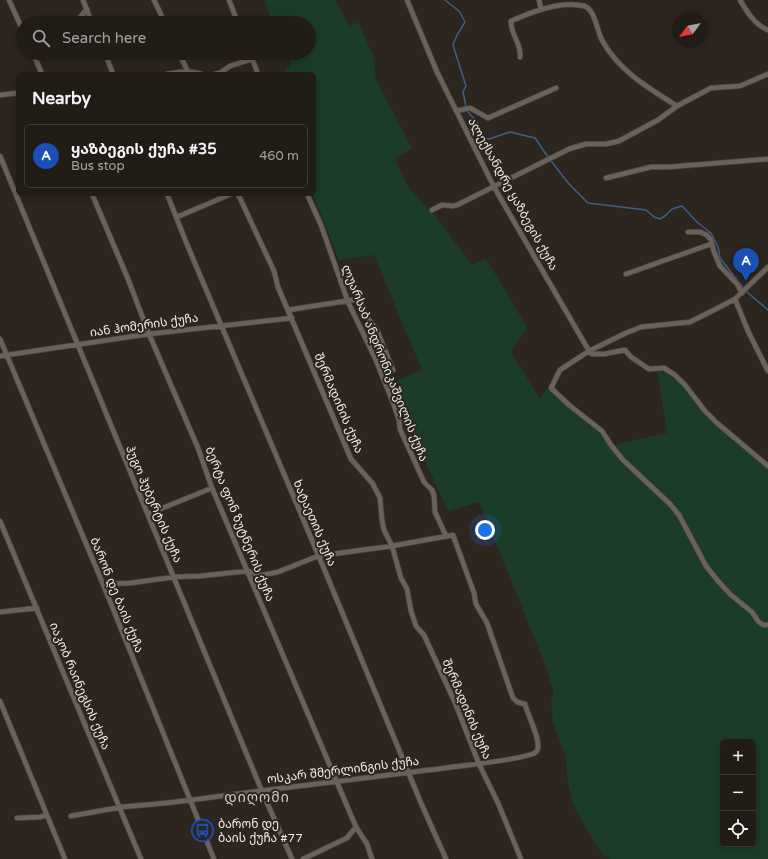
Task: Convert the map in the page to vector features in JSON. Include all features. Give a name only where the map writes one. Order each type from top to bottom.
[{"type":"street","points":[[9,0],[16,16]]},
{"type":"street","points":[[83,0],[90,16]]},
{"type":"street","points":[[154,0],[162,16]]},
{"type":"street","points":[[229,0],[235,16]]},
{"type":"street","name":"ალექსანდრე ყაზბეგის ქუჩა","points":[[407,0],[437,72],[458,110],[494,187],[589,351]]},
{"type":"street","points":[[539,0],[541,9]]},
{"type":"street","points":[[740,0],[756,22],[768,30]]},
{"type":"street","points":[[520,57],[521,50],[511,26],[511,21],[552,6],[572,4],[585,6],[590,9],[602,40],[626,70],[645,86],[677,106]]},
{"type":"street","points":[[81,16],[87,9]]},
{"type":"street","points":[[36,60],[41,72]]},
{"type":"street","points":[[107,60],[112,72]]},
{"type":"street","points":[[182,60],[188,72]]},
{"type":"street","points":[[221,72],[230,66],[249,60]]},
{"type":"street","points":[[252,60],[257,72]]},
{"type":"street","points":[[432,210],[442,205],[457,205],[569,149],[586,144],[606,144],[619,141],[658,120],[677,106],[710,88],[740,86],[768,74]]},
{"type":"street","points":[[458,110],[470,108],[488,118],[556,88]]},
{"type":"street","points":[[0,95],[16,93]]},
{"type":"street","name":"ჰუგო ჰუბერტის ქუჩა","points":[[0,156],[16,195]]},
{"type":"street","points":[[606,178],[651,167],[669,167],[768,159]]},
{"type":"street","name":"ჰუგო ჰუბერტის ქუჩა","points":[[17,196],[261,789],[292,859]]},
{"type":"street","name":"ბერტა ფონ ზუტნერის ქუჩა","points":[[93,196],[128,279],[149,334],[198,448],[212,488],[356,827],[367,844],[372,859]]},
{"type":"street","name":"ხატაეთის ქუჩა","points":[[168,196],[408,772],[446,859]]},
{"type":"street","points":[[177,217],[226,196]]},
{"type":"street","name":"შერმადინის ქუჩა","points":[[239,196],[274,271],[278,287],[351,459],[373,484],[380,498],[384,530],[392,546],[416,626],[424,635],[456,705],[479,764],[498,803],[521,859]]},
{"type":"street","name":"ლუარსაბ ანდრონიკაშვილის ქუჩა","points":[[308,196],[321,225],[348,302],[357,318],[383,378],[407,446],[424,482],[432,490],[435,512],[446,536]]},
{"type":"street","points":[[688,232],[700,232],[711,240],[711,244],[720,266],[737,284],[742,293]]},
{"type":"street","points":[[626,274],[711,244]]},
{"type":"street","points":[[768,267],[735,299],[690,322],[641,328],[619,336],[589,351],[560,370],[551,388],[602,431],[623,460],[670,504],[679,515],[706,566],[718,581],[731,595],[752,612],[758,621],[763,625],[768,625]]},
{"type":"street","points":[[349,274],[366,316],[377,330],[393,370]]},
{"type":"street","points":[[288,310],[348,302],[359,299]]},
{"type":"street","points":[[735,299],[748,331],[768,371]]},
{"type":"street","name":"იან ჰომერის ქუჩა","points":[[0,356],[149,334],[292,318]]},
{"type":"street","name":"ბარონ დე ბაის ქუჩა","points":[[0,339],[214,859]]},
{"type":"street","points":[[589,351],[592,354],[604,354],[625,350],[631,357],[649,369],[664,368],[675,375],[713,419],[768,466]]},
{"type":"street","points":[[148,514],[212,488]]},
{"type":"street","name":"იაკობ რაინეგსის ქუჩა","points":[[0,521],[141,859]]},
{"type":"street","name":"ოსკარ შმერლინგის ქუჩა","points":[[71,816],[261,789],[479,764],[521,757],[536,752],[539,748],[539,742],[527,714],[525,704],[517,702],[513,698],[487,623],[476,604],[474,592],[453,535],[446,536]]},
{"type":"street","points":[[102,584],[131,583],[174,576],[200,576],[248,571],[263,575],[278,572],[318,556],[392,546],[446,536]]},
{"type":"street","points":[[0,612],[37,608]]},
{"type":"street","points":[[0,700],[65,859]]},
{"type":"street","points":[[18,818],[40,818],[47,815]]},
{"type":"street","points":[[303,859],[347,838],[356,827]]},
{"type":"green space","points":[[265,0],[335,0],[349,26],[358,22],[373,55],[376,80],[412,148],[395,159],[408,187],[434,215],[472,265],[486,259],[527,327],[511,352],[540,399],[547,388],[597,429],[609,446],[667,433],[657,369],[679,381],[711,419],[768,469],[768,859],[610,859],[603,855],[585,826],[573,804],[568,783],[566,757],[553,723],[551,701],[554,694],[544,661],[479,502],[448,511],[391,383],[422,370],[374,255],[339,260],[314,196],[316,196],[316,72],[285,72],[291,63],[290,60],[316,60],[316,16],[270,16]]},
{"type":"waterway","points":[[445,0],[460,12],[465,22],[453,45],[466,86],[463,92],[466,107]]},
{"type":"waterway","points":[[467,111],[477,122],[484,138],[489,139],[510,132],[535,138],[569,184],[588,203],[646,210],[654,217],[660,219],[672,209],[682,206],[698,223],[711,233],[718,247],[720,258],[744,289]]},
{"type":"waterway","points":[[747,292],[768,310]]},
{"type":"place","name":"ყაზბეგის ქუჩა #35","points":[[746,281]]},
{"type":"place","name":"ბარონ დე ბაის ქუჩა #77","points":[[203,831]]},
{"type":"district","name":"დიღომი","points":[[257,797]]}]
